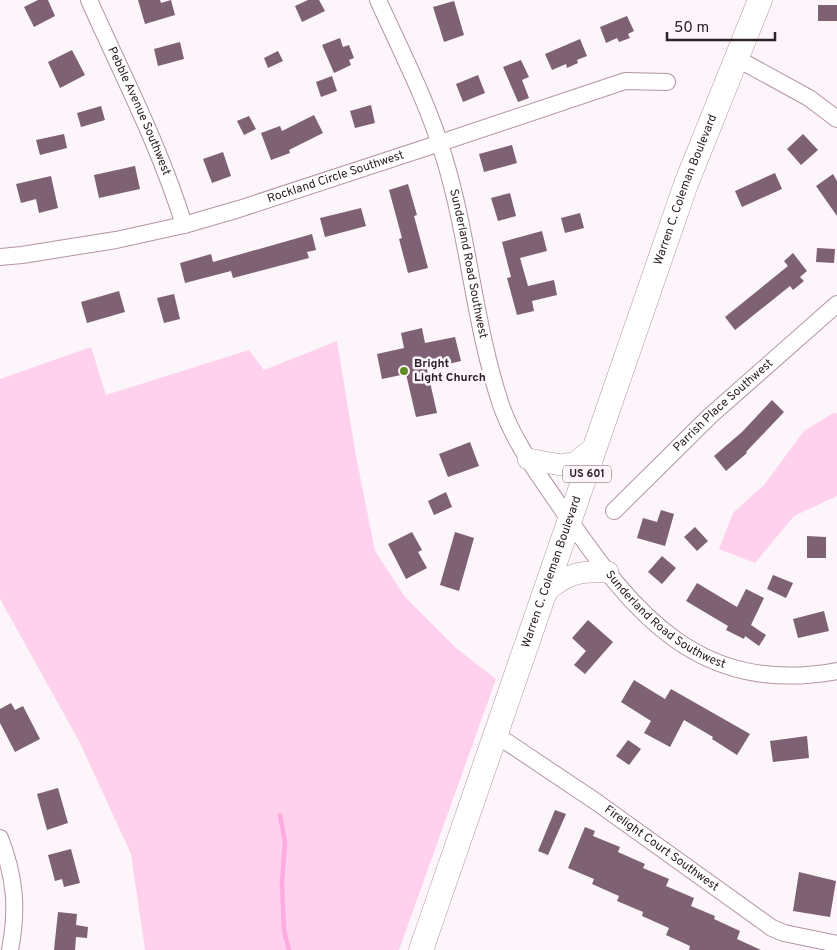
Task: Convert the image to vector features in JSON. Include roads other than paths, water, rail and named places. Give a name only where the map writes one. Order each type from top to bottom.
[{"type":"highway","name":"Warren C. Coleman Boulevard","points":[[421,950],[495,734],[571,522],[686,184],[760,0]]},
{"type":"main road","points":[[528,459],[560,465],[576,462],[597,445]]},
{"type":"main road","points":[[546,592],[558,581],[577,573],[608,572]]},
{"type":"street","name":"Pebble Avenue Southwest","points":[[89,0],[154,145],[176,199],[184,225]]},
{"type":"street","name":"Sunderland Road Southwest","points":[[378,0],[422,97],[440,143],[461,224],[485,349],[501,404],[510,427],[528,459],[571,522],[638,610],[662,631],[692,650],[713,661],[749,672],[783,676],[837,671]]},
{"type":"street","points":[[736,58],[809,98],[837,118]]},
{"type":"street","name":"Rockland Circle Southwest","points":[[0,257],[116,240],[184,225],[239,209],[625,81],[667,82]]},
{"type":"street","name":"Parrish Place Southwest","points":[[614,511],[710,416],[837,304]]},
{"type":"street","name":"Firelight Court Southwest","points":[[495,734],[595,801],[772,928],[784,933],[837,944]]},
{"type":"street","points":[[0,838],[16,898],[8,939]]},
{"type":"waterway","points":[[280,815],[285,842],[282,883],[284,931],[289,950]]},
{"type":"place","name":"Bright Light Church","points":[[404,371]]}]
